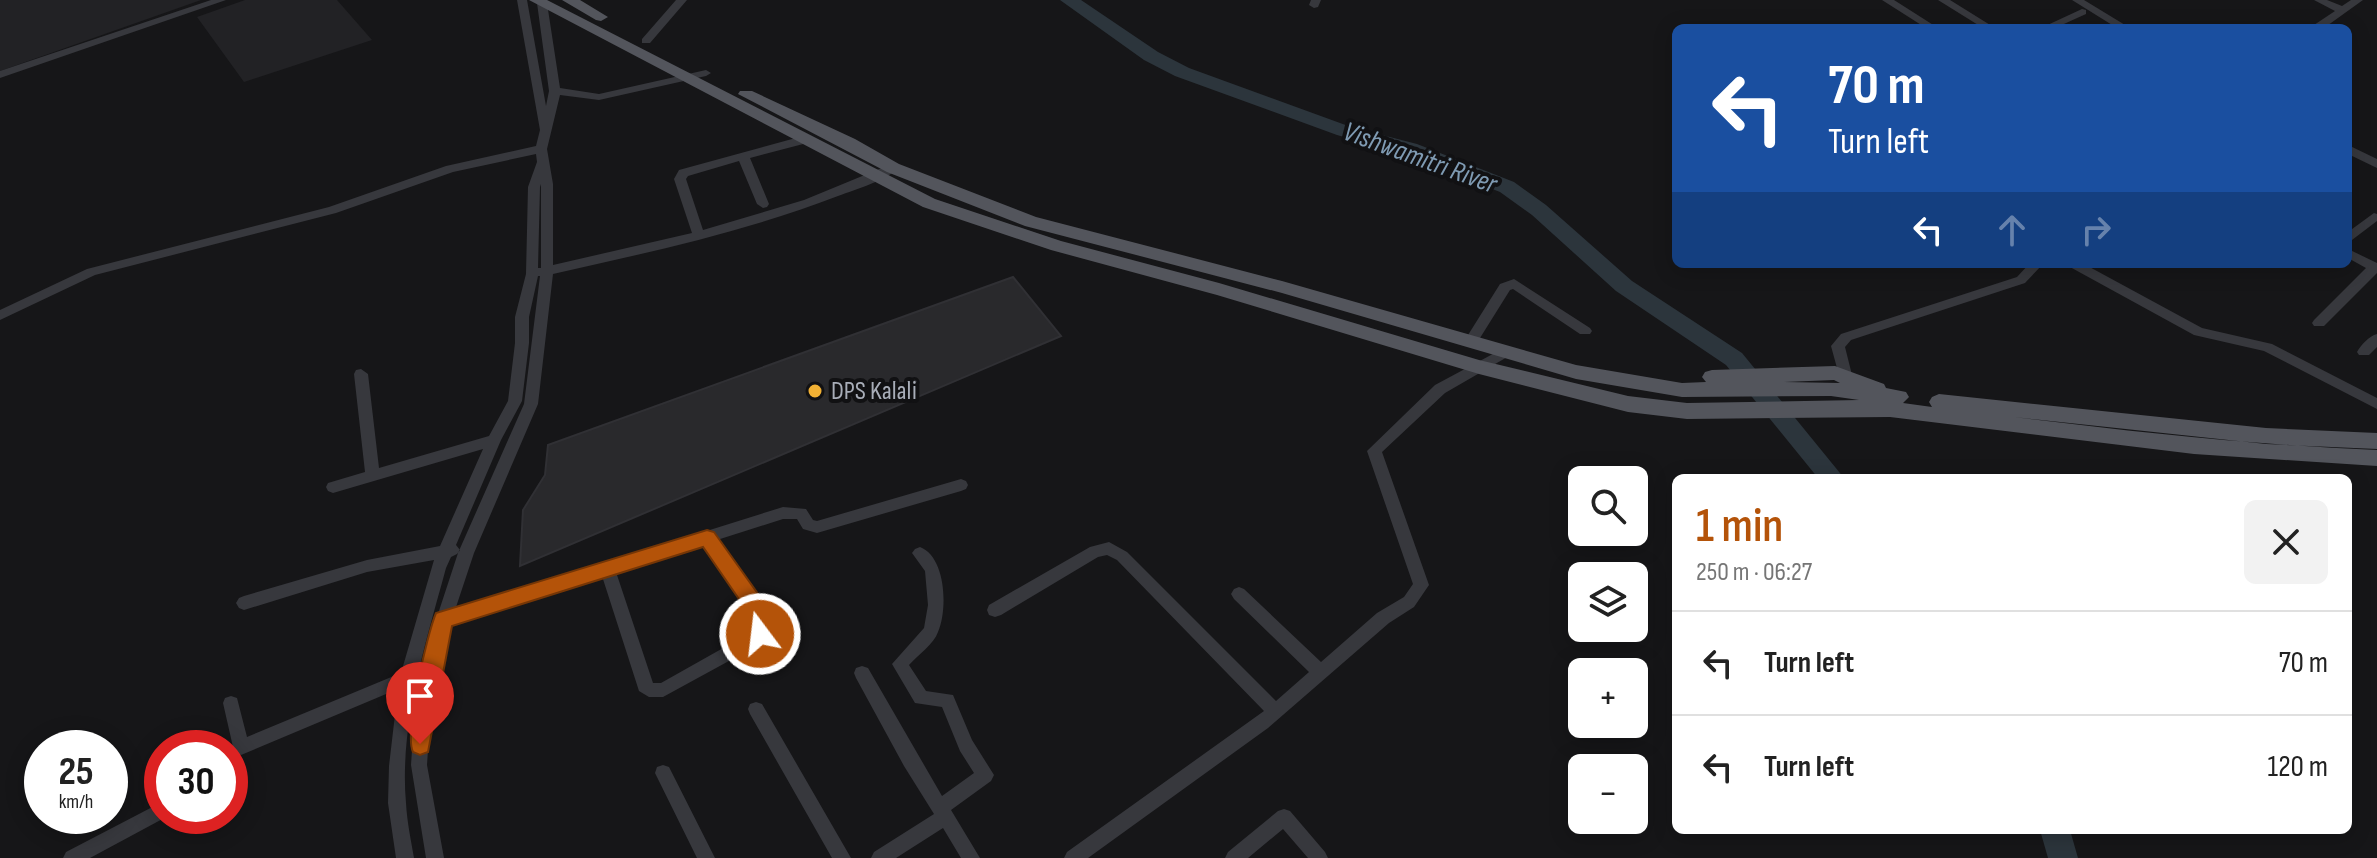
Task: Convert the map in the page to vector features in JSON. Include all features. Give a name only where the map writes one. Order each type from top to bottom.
[{"type":"main road","points":[[569,0],[646,41],[803,140],[885,172],[1031,222],[1282,287],[1576,372],[1684,384],[1834,379],[1894,396],[2266,436],[2377,441]]},
{"type":"main road","points":[[539,1],[849,143],[929,203],[1057,246],[1219,289],[1479,367],[1628,404],[1687,411],[1854,407],[2137,441],[2284,454],[2377,458]]},
{"type":"street","points":[[0,75],[221,0]]},
{"type":"street","points":[[522,0],[545,133]]},
{"type":"street","points":[[646,41],[682,0]]},
{"type":"street","points":[[1887,0],[1926,24]]},
{"type":"street","points":[[1943,0],[1983,24]]},
{"type":"street","points":[[2319,0],[2343,11]]},
{"type":"street","points":[[2323,24],[2358,0]]},
{"type":"street","points":[[435,858],[419,765],[422,720],[444,620],[466,553],[531,404],[547,184],[541,157],[555,91],[539,1]]},
{"type":"street","points":[[2070,1],[2103,24]]},
{"type":"street","points":[[2070,1],[2117,24]]},
{"type":"street","points":[[2055,24],[2082,12]]},
{"type":"street","points":[[555,91],[599,97],[697,75]]},
{"type":"street","points":[[699,237],[681,175],[803,140]]},
{"type":"street","points":[[2352,151],[2377,164]]},
{"type":"street","points":[[743,156],[763,204]]},
{"type":"street","points":[[0,315],[9,308],[91,272],[332,210],[450,169],[541,157]]},
{"type":"street","points":[[2352,159],[2377,172]]},
{"type":"street","points":[[540,272],[699,237],[790,211],[885,172]]},
{"type":"street","points":[[2352,236],[2374,217]]},
{"type":"street","points":[[2319,323],[2376,267],[2352,255]]},
{"type":"street","points":[[1834,379],[1838,346],[1846,337],[2021,280],[2033,268]]},
{"type":"street","points":[[2081,268],[2199,332],[2267,347],[2377,404]]},
{"type":"street","points":[[405,858],[397,803],[397,766],[408,678],[446,549],[494,440],[515,401],[522,317],[540,272]]},
{"type":"street","points":[[1470,343],[1505,287],[1514,284],[1585,331]]},
{"type":"street","points":[[2364,352],[2377,339]]},
{"type":"street","points":[[1073,858],[1275,711],[1383,618],[1409,602],[1421,585],[1374,451],[1440,389],[1504,353]]},
{"type":"street","points":[[361,374],[373,476]]},
{"type":"street","points":[[333,487],[494,440]]},
{"type":"street","points":[[444,620],[796,511],[801,513],[808,525],[817,527],[961,485]]},
{"type":"street","points":[[608,570],[645,686],[649,690],[663,690],[754,639],[765,625],[707,538]]},
{"type":"street","points":[[995,610],[1095,551],[1109,548],[1122,556],[1275,711]]},
{"type":"street","points":[[244,603],[367,566],[446,549],[466,553]]},
{"type":"street","points":[[880,858],[985,775],[966,745],[947,700],[921,698],[900,664],[931,631],[936,605],[932,569],[920,553]]},
{"type":"street","points":[[1239,594],[1320,672]]},
{"type":"street","points":[[862,673],[971,858]]},
{"type":"street","points":[[231,703],[241,747],[408,678]]},
{"type":"street","points":[[756,709],[842,858]]},
{"type":"street","points":[[663,773],[706,858]]},
{"type":"street","points":[[1234,858],[1284,817],[1319,858]]},
{"type":"street","points":[[72,858],[144,820]]},
{"type":"shaded area","points":[[0,0],[201,0],[0,71]]},
{"type":"shaded area","points":[[245,0],[337,0],[372,40],[244,82],[197,17]]},
{"type":"building","name":"DPS Kalali","points":[[1013,277],[1061,336],[520,566],[523,510],[545,475],[548,445]]},
{"type":"waterway","name":"Vishwamitri River","points":[[1069,0],[1151,56],[1182,72],[1344,131],[1410,149],[1507,187],[1539,210],[1624,286],[1734,359],[1829,474]]},
{"type":"waterway","name":"Vishwamitri River","points":[[2056,834],[2063,858]]},
{"type":"place","name":"DPS Kalali","points":[[815,391]]},
{"type":"route","points":[[420,744],[422,720],[444,620],[707,538],[763,619],[765,625],[760,634]]}]
